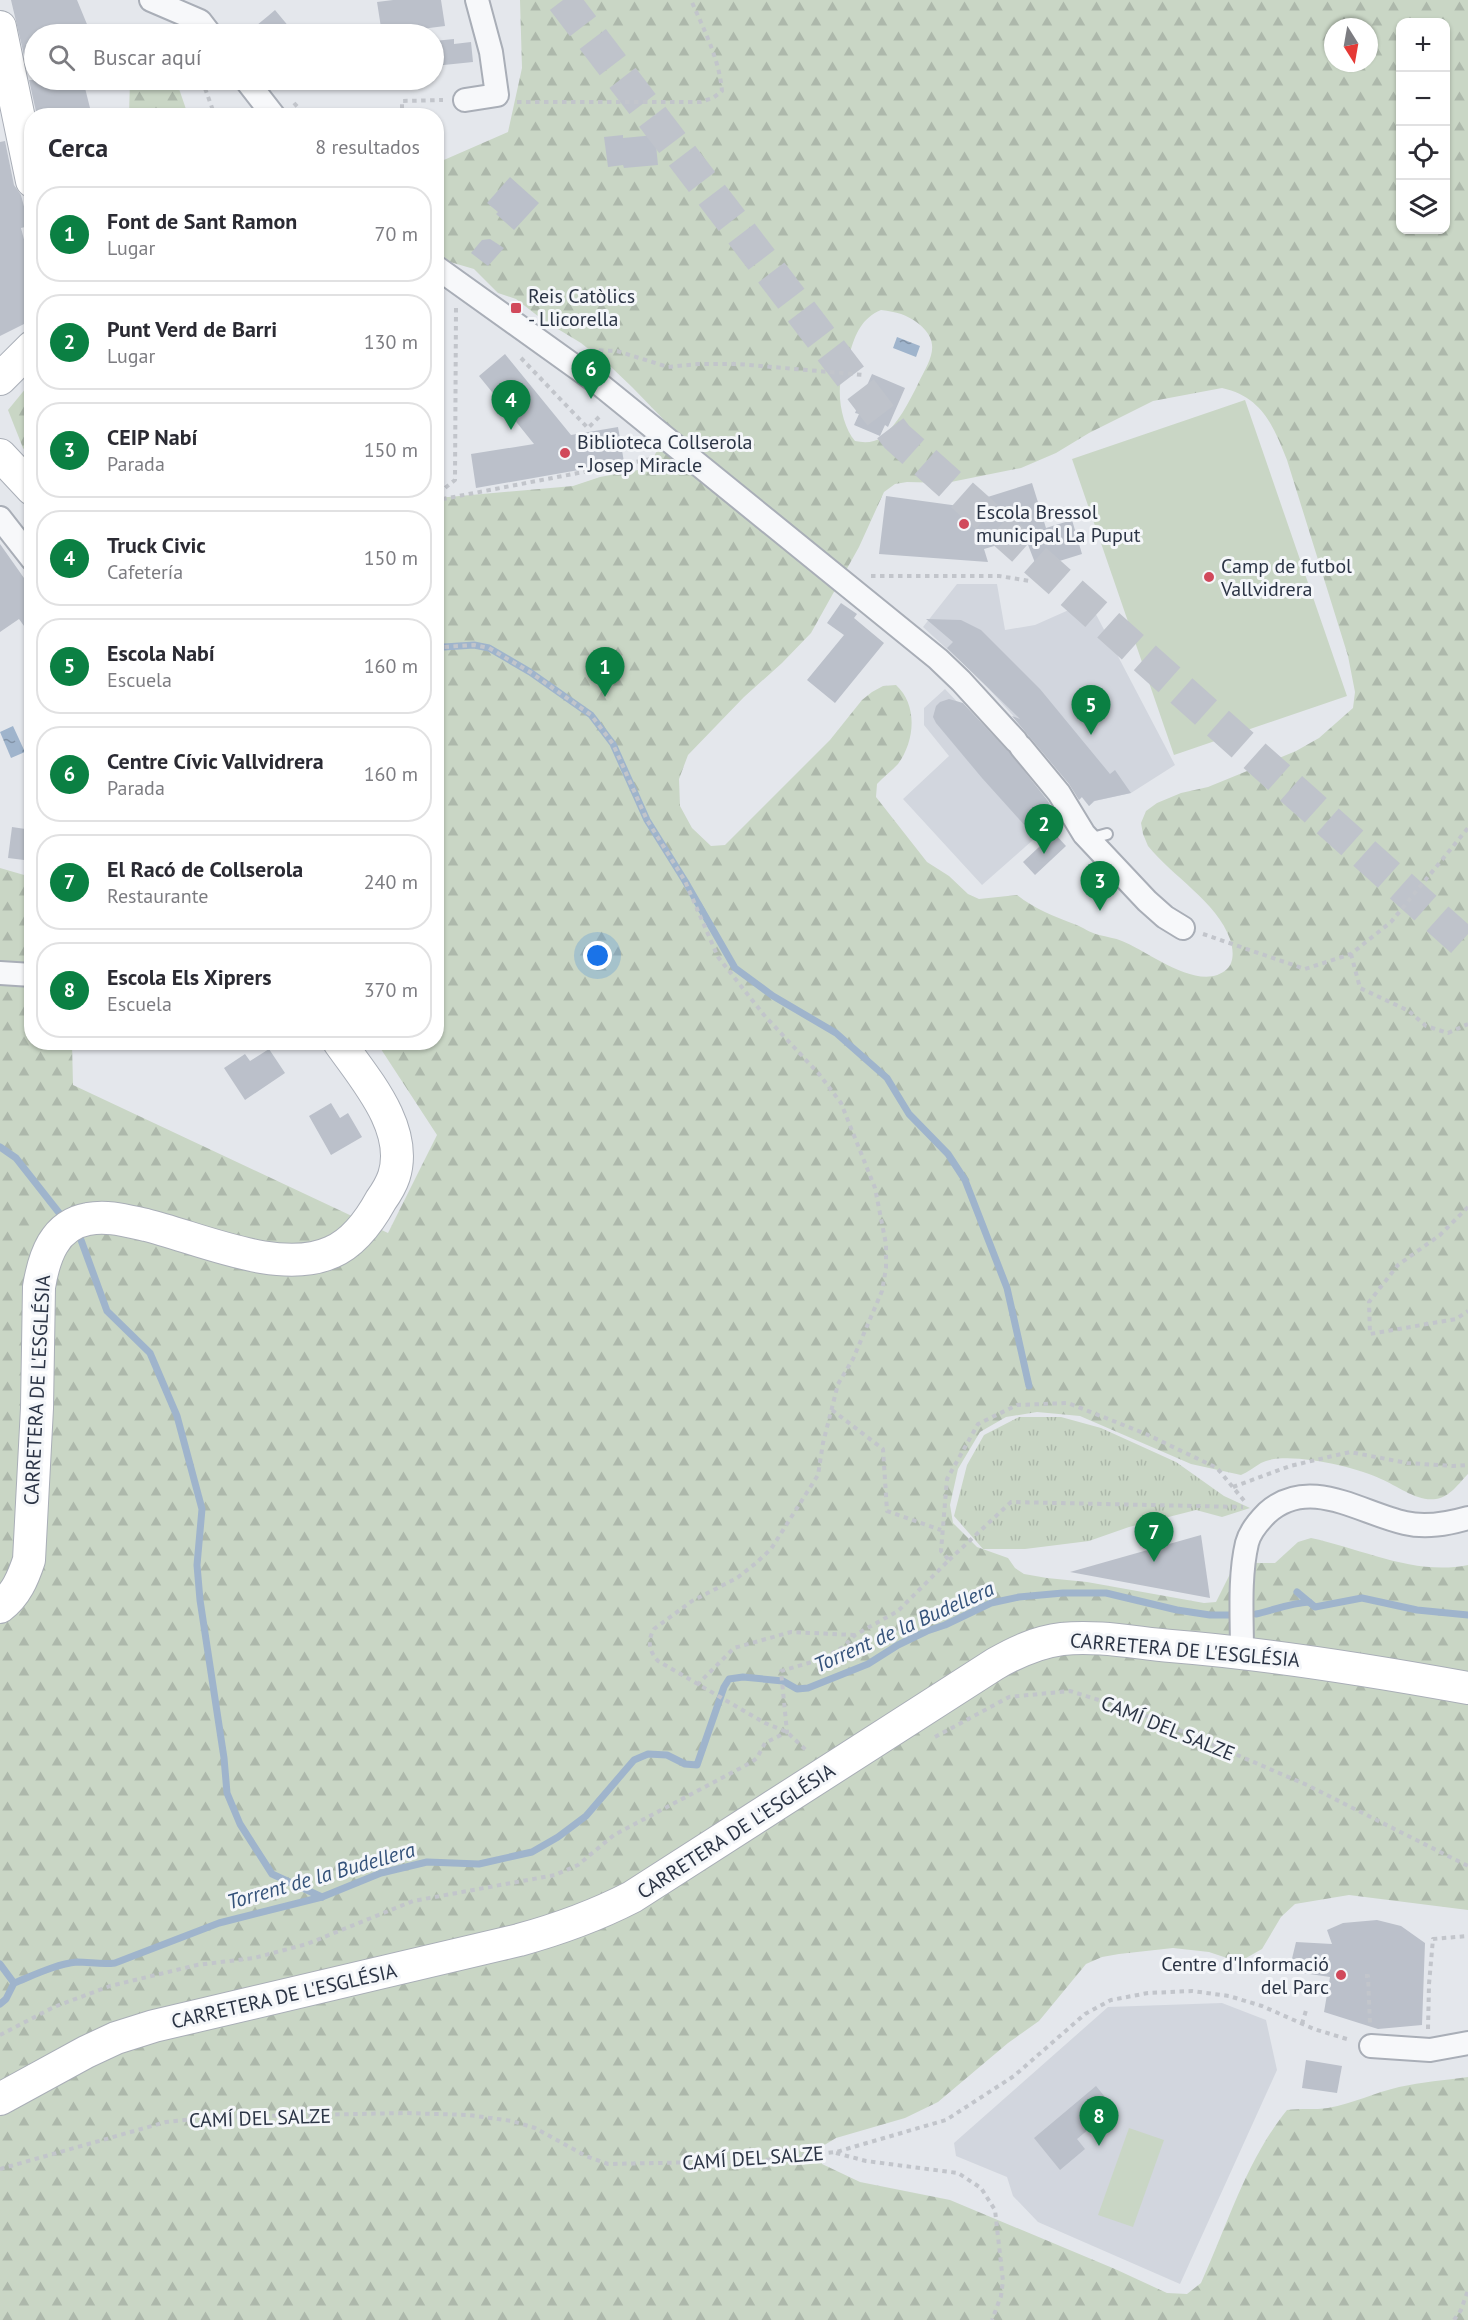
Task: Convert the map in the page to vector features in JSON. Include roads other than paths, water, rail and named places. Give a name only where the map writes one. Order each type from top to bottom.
[{"type":"main road","points":[[0,27],[24,142]]},
{"type":"main road","points":[[0,455],[24,480]]},
{"type":"main road","name":"CARRETERA DE L'ESGLÉSIA","points":[[0,1607],[16,1591],[24,1577],[29,1560],[37,1408],[39,1287],[50,1246],[65,1228],[76,1222],[100,1217],[133,1222],[257,1256],[280,1260],[317,1257],[345,1244],[368,1221],[387,1190],[394,1176],[396,1146],[391,1125],[344,1050]]},
{"type":"main road","name":"CARRETERA DE L'ESGLÉSIA","points":[[0,2099],[86,2052],[116,2038],[154,2026],[519,1940],[565,1927],[599,1914],[632,1897],[995,1664],[1018,1651],[1042,1642],[1081,1638],[1242,1652],[1364,1669],[1468,1688]]},
{"type":"street","points":[[151,0],[202,24]]},
{"type":"street","points":[[465,100],[496,95],[491,52],[477,0]]},
{"type":"street","points":[[254,90],[268,108]]},
{"type":"street","points":[[444,273],[567,359],[938,659],[1018,744],[1098,837],[1147,901],[1165,917],[1183,928]]},
{"type":"street","points":[[0,518],[24,549]]},
{"type":"street","points":[[0,972],[24,974]]},
{"type":"street","points":[[1242,1652],[1244,1559],[1247,1540],[1258,1522],[1278,1505],[1292,1498],[1315,1496],[1338,1501],[1405,1523],[1437,1525],[1468,1518]]},
{"type":"street","points":[[1371,2046],[1430,2050],[1468,2043]]},
{"type":"water","points":[[897,337],[920,346],[916,357],[893,348]]},
{"type":"water","points":[[13,726],[24,752],[11,758],[0,732]]},
{"type":"waterway","points":[[444,647],[474,645],[489,648],[530,672],[591,715],[613,744],[647,820],[735,968],[773,996],[836,1033],[887,1078],[909,1114],[948,1154],[965,1180],[1007,1288],[1029,1386]]},
{"type":"waterway","points":[[0,1147],[16,1158],[60,1214]]},
{"type":"waterway","points":[[81,1240],[107,1311],[150,1353],[177,1416],[202,1509],[197,1565],[200,1600],[224,1758],[227,1793],[240,1824],[272,1874],[322,1897]]},
{"type":"waterway","points":[[1297,1592],[1309,1602]]},
{"type":"waterway","name":"Torrent de la Budellera","points":[[0,2004],[6,1999],[14,1983],[53,1967],[77,1962],[115,1963],[219,1923],[322,1897],[381,1873],[427,1862],[479,1864],[532,1852],[558,1837],[586,1816],[634,1760],[648,1754],[667,1755],[685,1764],[697,1765],[724,1687],[729,1679],[743,1677],[783,1681],[797,1689],[808,1688],[868,1664],[898,1645],[991,1603],[1019,1597],[1063,1593],[1106,1593],[1177,1610],[1210,1615],[1233,1615]]},
{"type":"waterway","name":"Torrent de la Budellera","points":[[1256,1614],[1302,1603],[1309,1602],[1315,1607],[1362,1598],[1417,1610],[1468,1615]]},
{"type":"waterway","points":[[0,1964],[14,1983]]},
{"type":"tunnel","points":[[563,0],[897,437],[1468,946]]},
{"type":"place","name":"Reis Catòlics - Llicorella","points":[[516,308]]},
{"type":"place","name":"Centre Cívic Vallvidrera","points":[[591,399]]},
{"type":"place","name":"Truck Civic","points":[[511,430]]},
{"type":"place","name":"Biblioteca Collserola - Josep Miracle","points":[[565,453]]},
{"type":"place","name":"Escola Bressol municipal La Puput","points":[[964,524]]},
{"type":"place","name":"Camp de futbol Vallvidrera","points":[[1209,577]]},
{"type":"place","name":"Font de Sant Ramon","points":[[605,697]]},
{"type":"place","name":"Escola Nabí","points":[[1091,735]]},
{"type":"place","name":"Punt Verd de Barri","points":[[1044,854]]},
{"type":"place","name":"CEIP Nabí","points":[[1100,911]]},
{"type":"place","name":"El Racó de Collserola","points":[[1154,1562]]},
{"type":"place","name":"Centre d'Informació del Parc","points":[[1341,1975]]},
{"type":"place","name":"Escola Els Xiprers","points":[[1099,2146]]}]
